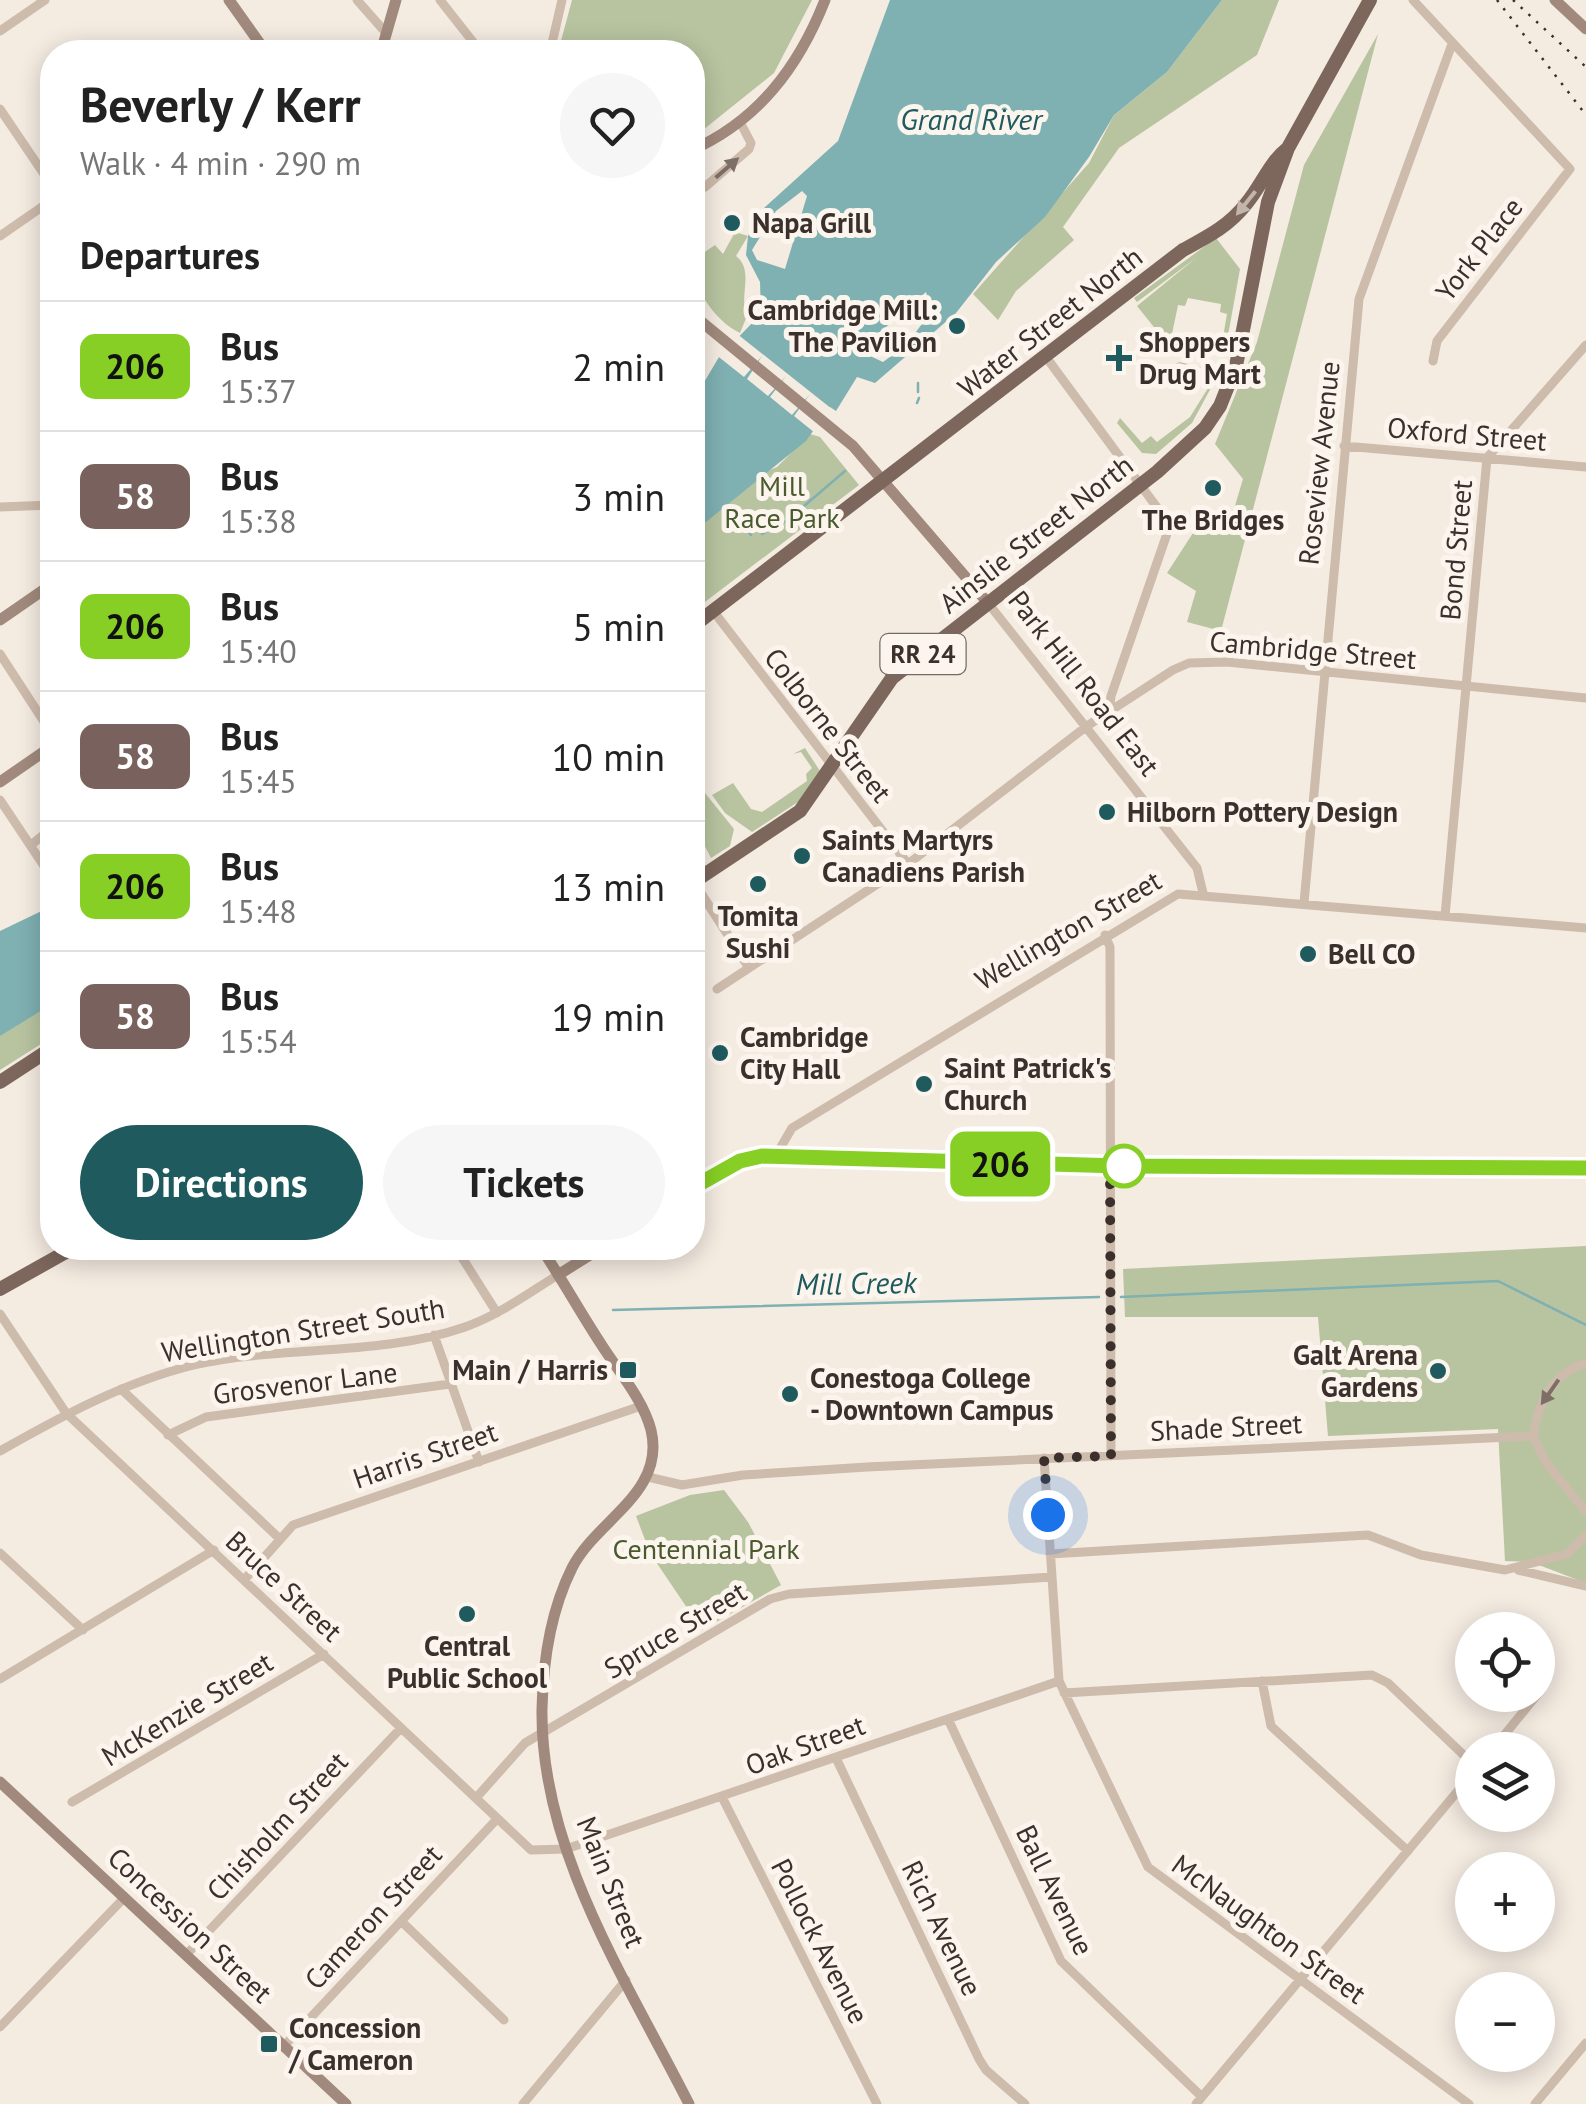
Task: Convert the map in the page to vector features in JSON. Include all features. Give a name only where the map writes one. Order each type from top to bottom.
[{"type":"main road","points":[[229,0],[257,40]]},
{"type":"main road","points":[[384,40],[396,0]]},
{"type":"main road","points":[[705,142],[740,122],[785,78],[825,0]]},
{"type":"main road","name":"Water Street North","points":[[705,618],[1183,250],[1224,226],[1244,207],[1274,160],[1288,148],[1370,0]]},
{"type":"main road","points":[[1556,0],[1586,28]]},
{"type":"main road","name":"Ainslie Street North","points":[[705,873],[800,812],[892,678],[1142,484],[1205,428],[1230,386],[1268,202],[1288,148]]},
{"type":"main road","name":"Park Hill Road East","points":[[705,325],[828,425],[887,481],[988,602]]},
{"type":"main road","points":[[0,620],[40,592]]},
{"type":"main road","points":[[0,782],[40,754]]},
{"type":"main road","points":[[0,1082],[40,1057]]},
{"type":"main road","points":[[705,1180],[740,1161],[775,1156],[873,1163],[1586,1168]]},
{"type":"main road","points":[[0,1289],[52,1260]]},
{"type":"main road","points":[[549,1260],[641,1406],[652,1436],[648,1477]]},
{"type":"main road","points":[[558,1275],[581,1260]]},
{"type":"main road","name":"Main Street","points":[[648,1477],[585,1546],[569,1574],[546,1657],[542,1734],[566,1850],[688,2104]]},
{"type":"main road","name":"Concession Street","points":[[0,1782],[346,2104]]},
{"type":"street","points":[[0,31],[45,0]]},
{"type":"street","points":[[357,0],[386,34]]},
{"type":"street","points":[[440,0],[472,40]]},
{"type":"street","points":[[553,40],[562,0]]},
{"type":"street","points":[[1412,0],[1452,44]]},
{"type":"street","name":"York Place","points":[[1433,361],[1437,341],[1570,169],[1452,44]]},
{"type":"street","name":"Roseview Avenue","points":[[1304,903],[1356,313],[1364,278],[1452,44]]},
{"type":"street","points":[[0,110],[40,168]]},
{"type":"street","points":[[705,186],[749,149],[751,143],[740,122]]},
{"type":"street","points":[[0,236],[40,208]]},
{"type":"street","name":"Bond Street","points":[[1445,916],[1487,458],[1586,345]]},
{"type":"street","points":[[1046,357],[1170,525],[1111,696],[1110,712]]},
{"type":"street","name":"Oxford Street","points":[[1344,446],[1586,467]]},
{"type":"street","points":[[0,507],[40,505]]},
{"type":"street","name":"Park Hill Road East","points":[[988,602],[1197,868],[1203,893]]},
{"type":"street","name":"Colborne Street","points":[[714,612],[908,864]]},
{"type":"street","points":[[0,654],[40,716]]},
{"type":"street","name":"Cambridge Street","points":[[718,989],[908,864],[1087,726],[1190,663],[1204,660],[1586,698]]},
{"type":"street","points":[[0,800],[40,859]]},
{"type":"street","points":[[31,845],[40,838]]},
{"type":"street","name":"Wellington Street","points":[[775,1156],[792,1128],[1172,896],[1203,893],[1586,928]]},
{"type":"street","points":[[705,900],[749,968]]},
{"type":"street","points":[[1105,935],[1110,947],[1111,1456]]},
{"type":"street","points":[[464,1260],[497,1313]]},
{"type":"street","name":"Wellington Street South","points":[[0,1451],[66,1413],[158,1375],[229,1359],[434,1334],[497,1313],[558,1275]]},
{"type":"street","name":"Bruce Street","points":[[0,1314],[66,1413],[531,1850],[566,1850]]},
{"type":"street","points":[[434,1334],[479,1462]]},
{"type":"street","points":[[1586,1362],[1563,1374],[1550,1388],[1539,1408],[1533,1436],[1545,1461],[1586,1512]]},
{"type":"street","name":"Grosvenor Lane","points":[[168,1435],[206,1417],[450,1384]]},
{"type":"street","points":[[120,1389],[280,1539]]},
{"type":"street","name":"Harris Street","points":[[245,1579],[293,1525],[641,1406]]},
{"type":"street","name":"Shade Street","points":[[648,1477],[682,1485],[742,1476],[1044,1458],[1533,1436]]},
{"type":"street","name":"McNaughton Street","points":[[1044,1458],[1059,1681],[1148,1867],[1469,2104]]},
{"type":"street","points":[[1516,1569],[1567,1554],[1586,1535]]},
{"type":"street","points":[[1050,1554],[1368,1536],[1421,1555],[1516,1569],[1586,1586]]},
{"type":"street","points":[[0,1679],[214,1550]]},
{"type":"street","points":[[0,1553],[83,1630]]},
{"type":"street","name":"Spruce Street","points":[[476,1798],[525,1744],[779,1596],[1052,1577]]},
{"type":"street","name":"McKenzie Street","points":[[72,1802],[324,1654]]},
{"type":"street","points":[[1064,1694],[1362,1674],[1381,1678],[1455,1747]]},
{"type":"street","name":"Oak Street","points":[[566,1850],[1059,1681]]},
{"type":"street","points":[[1262,1681],[1271,1726],[1408,1851]]},
{"type":"street","points":[[1507,1732],[1523,1712]]},
{"type":"street","name":"Ball Avenue","points":[[948,1719],[1061,1961],[1199,2100]]},
{"type":"street","name":"Chisholm Street","points":[[186,1955],[401,1728]]},
{"type":"street","name":"Rich Avenue","points":[[836,1758],[979,2059],[1025,2104]]},
{"type":"street","points":[[1199,2100],[1455,1794]]},
{"type":"street","name":"Pollock Avenue","points":[[723,1799],[877,2104]]},
{"type":"street","name":"Cameron Street","points":[[283,2047],[496,1819]]},
{"type":"street","points":[[0,2028],[125,1897]]},
{"type":"street","points":[[401,1922],[504,2020]]},
{"type":"street","points":[[523,2104],[626,1980]]},
{"type":"street","points":[[1536,2104],[1586,2043]]},
{"type":"green space","points":[[572,0],[812,0],[774,73],[705,128],[705,40],[561,40]]},
{"type":"green space","points":[[1222,0],[1279,0],[1257,55],[1119,148],[1063,227],[1074,240],[1016,291],[998,320],[973,294],[1089,163],[1114,115],[1167,72]]},
{"type":"green space","points":[[1378,34],[1221,631],[1187,622],[1196,591],[1167,573],[1193,533],[1234,509],[1243,479],[1215,444],[1257,342],[1304,165]]},
{"type":"green space","points":[[735,232],[748,236],[736,256],[742,262],[745,276],[747,316],[740,333],[722,320],[705,299],[705,252],[715,245],[723,254]]},
{"type":"green space","points":[[1216,238],[1240,269],[1225,352],[1212,351],[1214,342],[1222,343],[1227,314],[1220,312],[1221,304],[1188,298],[1185,306],[1178,305],[1172,334],[1180,336],[1179,340],[1166,342],[1137,306],[1196,258],[1137,302],[1134,298]]},
{"type":"green space","points":[[1179,362],[1220,371],[1192,423],[1156,454],[1142,453],[1117,423],[1120,418],[1142,443],[1151,436],[1157,442],[1190,417],[1210,385],[1203,380],[1210,376],[1208,373],[1201,376],[1202,368],[1178,363],[1174,370],[1173,366]]},
{"type":"green space","name":"Mill Race Park","points":[[810,434],[820,437],[859,485],[705,602],[705,522],[760,474],[777,467]]},
{"type":"green space","points":[[805,748],[820,771],[801,800],[752,832],[725,813],[712,795],[733,783],[751,809],[762,812],[807,781],[806,774],[812,768],[801,752],[793,754]]},
{"type":"green space","points":[[705,793],[734,829],[730,846],[711,858],[705,846]]},
{"type":"green space","points":[[40,1009],[40,1045],[0,1070],[0,1035]]},
{"type":"green space","points":[[1586,1246],[1586,1583],[1531,1562],[1505,1561],[1498,1429],[1328,1436],[1318,1317],[1125,1317],[1123,1269]]},
{"type":"green space","name":"Centennial Park","points":[[724,1490],[748,1522],[781,1585],[702,1630],[650,1553],[636,1516],[690,1495]]},
{"type":"water","name":"Grand River","points":[[890,0],[1222,0],[1167,72],[1114,115],[1045,217],[996,262],[956,313],[875,383],[857,377],[836,411],[830,407],[806,441],[705,523],[705,381],[719,357],[761,314],[760,282],[746,255],[748,236],[764,208],[838,141]],"holes":[[[802,191],[807,196],[785,269],[757,260],[752,250],[776,211]],[[926,292],[932,311],[905,346],[883,362],[868,355],[878,334]]]},
{"type":"water","points":[[40,912],[40,1011],[0,1036],[0,931]]},
{"type":"pier","points":[[736,333],[837,413],[835,416],[831,414],[815,433],[794,416],[810,394],[792,415],[770,397],[786,376],[768,396],[747,379],[762,356],[744,377],[715,354]]},
{"type":"waterway","points":[[918,383],[918,392]]},
{"type":"waterway","points":[[917,403],[919,398]]},
{"type":"waterway","points":[[762,534],[789,519],[845,471]]},
{"type":"waterway","points":[[733,515],[737,519]]},
{"type":"waterway","points":[[742,525],[751,535]]},
{"type":"waterway","name":"Mill Creek","points":[[1121,1297],[1498,1281],[1586,1325]]},
{"type":"waterway","name":"Mill Creek","points":[[613,1310],[1099,1297]]},
{"type":"railway","points":[[1497,0],[1586,115]]},
{"type":"railway","points":[[1513,0],[1586,67]]},
{"type":"bus line","name":"206","points":[[705,1180],[740,1161],[762,1156],[873,1163],[1586,1168]]},
{"type":"place","name":"Napa Grill","points":[[732,223]]},
{"type":"place","name":"Cambridge Mill: The Pavilion","points":[[957,326]]},
{"type":"place","name":"Shoppers Drug Mart","points":[[1119,358]]},
{"type":"place","name":"The Bridges","points":[[1213,488]]},
{"type":"place","name":"Hilborn Pottery Design","points":[[1107,812]]},
{"type":"place","name":"Saints Martyrs Canadiens Parish","points":[[802,856]]},
{"type":"place","name":"Tomita Sushi","points":[[758,884]]},
{"type":"place","name":"Bell CO","points":[[1308,954]]},
{"type":"place","name":"Cambridge City Hall","points":[[720,1053]]},
{"type":"place","name":"Saint Patrick's Church","points":[[924,1084]]},
{"type":"place","name":"Main / Harris","points":[[628,1370]]},
{"type":"place","name":"Galt Arena Gardens","points":[[1438,1371]]},
{"type":"place","name":"Conestoga College - Downtown Campus","points":[[790,1394]]},
{"type":"place","name":"Central Public School","points":[[467,1614]]},
{"type":"place","name":"Concession / Cameron","points":[[269,2044]]},
{"type":"route","points":[[1048,1515],[1044,1458],[1111,1456],[1110,1166],[1124,1166]]}]
